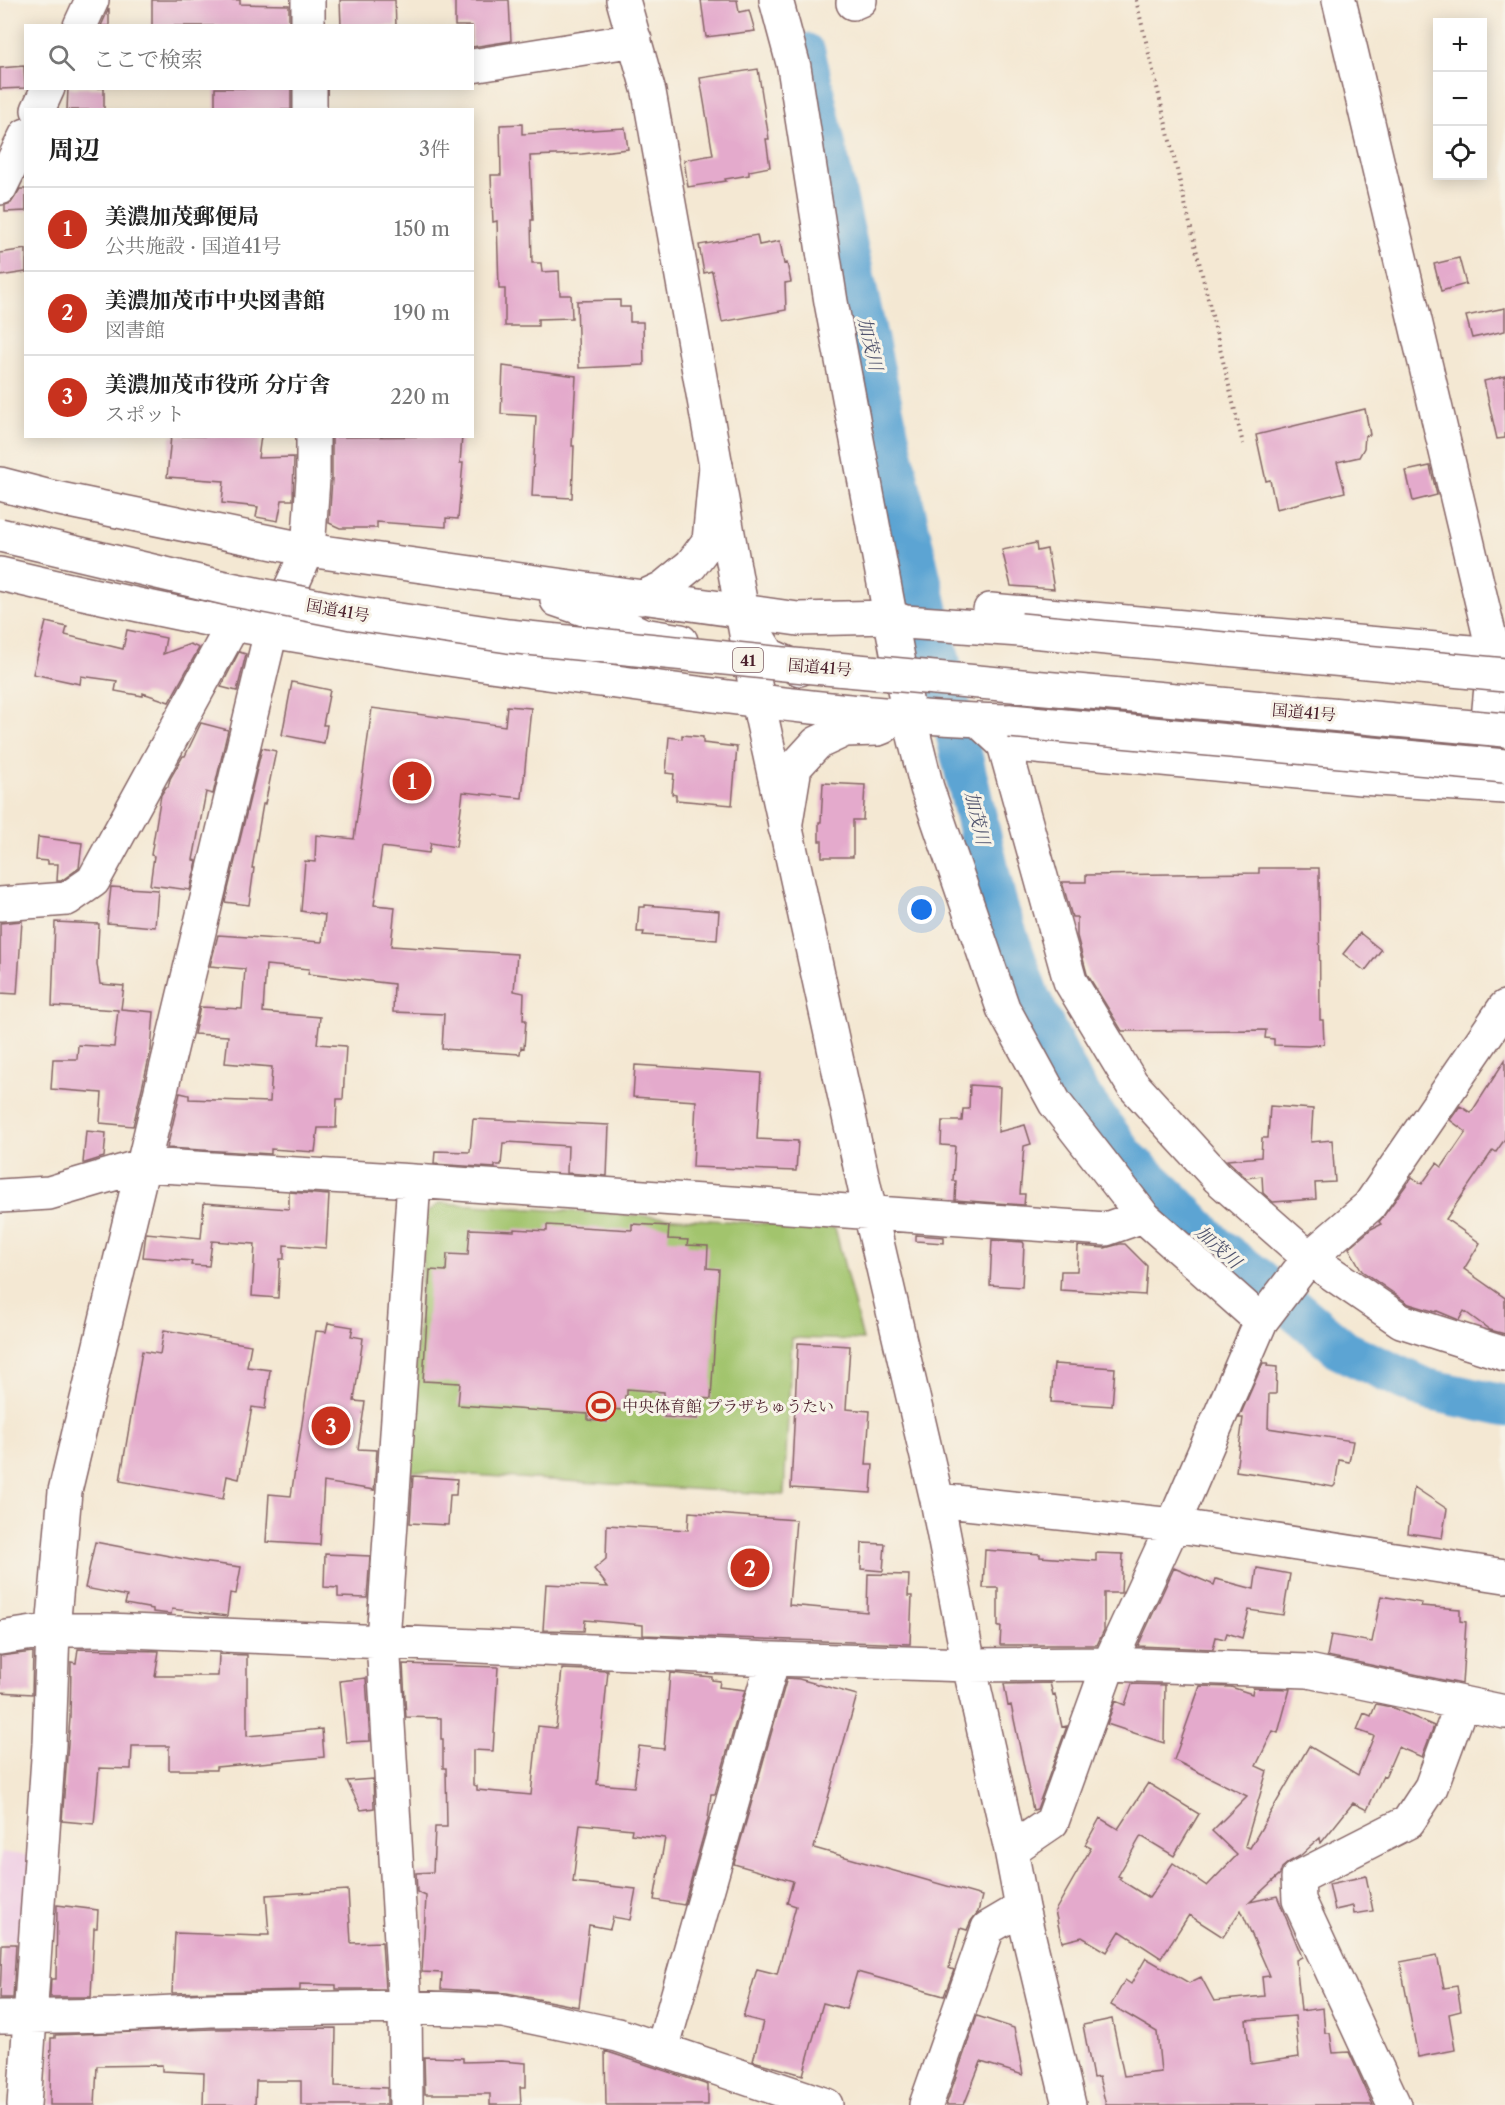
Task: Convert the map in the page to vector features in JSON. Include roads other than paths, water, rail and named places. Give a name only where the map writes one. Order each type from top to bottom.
[{"type":"main road","points":[[81,24],[92,0]]},
{"type":"main road","points":[[308,0],[308,24]]},
{"type":"main road","points":[[623,0],[649,92],[758,701],[936,1500],[1022,1908],[1069,2105]]},
{"type":"main road","points":[[776,0],[794,67],[831,302],[900,616],[967,723],[1070,981],[1132,1084],[1218,1178],[1309,1258],[1401,1321],[1505,1354]]},
{"type":"main road","points":[[0,574],[94,596],[234,624],[464,662],[758,701],[1497,779],[1501,661],[1339,0]]},
{"type":"main road","points":[[474,66],[635,40]]},
{"type":"main road","points":[[39,108],[47,90]]},
{"type":"main road","points":[[310,90],[310,108]]},
{"type":"main road","points":[[2,177],[24,138]]},
{"type":"main road","points":[[24,2105],[15,2017],[49,1744],[53,1630],[65,1491],[271,631],[308,550],[313,479],[313,438]]},
{"type":"main road","points":[[641,598],[663,588],[691,566],[709,541],[716,466]]},
{"type":"main road","points":[[0,484],[50,497],[308,550],[798,619],[900,616],[963,618],[1035,613],[1501,661]]},
{"type":"main road","name":"国道41号","points":[[0,535],[213,585],[341,611],[508,636],[826,668],[1505,730]]},
{"type":"main road","name":"国道41号","points":[[0,549],[111,577],[287,615],[424,638],[652,666],[1505,742]]},
{"type":"main road","points":[[441,569],[482,588],[553,599],[643,635],[700,644],[758,701]]},
{"type":"main road","points":[[742,612],[769,656],[967,723]]},
{"type":"main road","points":[[963,618],[1020,630],[1501,661]]},
{"type":"main road","points":[[0,904],[67,899],[93,881],[234,624]]},
{"type":"main road","points":[[785,828],[795,767],[817,743],[845,729],[967,723]]},
{"type":"main road","points":[[967,723],[927,788],[1003,1008],[1055,1103],[1143,1216],[1261,1321]]},
{"type":"main road","points":[[1011,1850],[1052,1822],[1109,1664],[1173,1525],[1261,1321],[1309,1258],[1369,1206],[1505,1007]]},
{"type":"main road","points":[[0,1196],[49,1193],[144,1165],[414,1181],[1106,1229],[1143,1216]]},
{"type":"main road","points":[[406,2105],[405,2007],[382,1641],[414,1181]]},
{"type":"main road","points":[[936,1500],[1173,1525],[1505,1576]]},
{"type":"main road","points":[[0,1638],[53,1630],[108,1630],[773,1659],[969,1665],[1109,1664],[1308,1671],[1505,1712]]},
{"type":"main road","points":[[662,2050],[773,1659]]},
{"type":"main road","points":[[1394,2105],[1299,1900],[1298,1878],[1408,1822],[1431,1787],[1462,1703]]},
{"type":"main road","points":[[926,2105],[988,1928],[1022,1908]]},
{"type":"main road","points":[[15,2017],[211,2010],[405,2007],[503,2011],[618,2035],[826,2105]]},
{"type":"waterway","name":"加茂川","points":[[805,54],[910,535],[997,907],[1028,995],[1075,1089],[1125,1157],[1215,1246],[1259,1279],[1344,1351],[1426,1389],[1505,1406]]},
{"type":"place","name":"美濃加茂郵便局","points":[[412,781]]},
{"type":"place","name":"中央体育館 プラザちゅうたい","points":[[601,1406]]},
{"type":"place","name":"美濃加茂市役所 分庁舎","points":[[331,1426]]},
{"type":"place","name":"美濃加茂市中央図書館","points":[[750,1568]]}]
